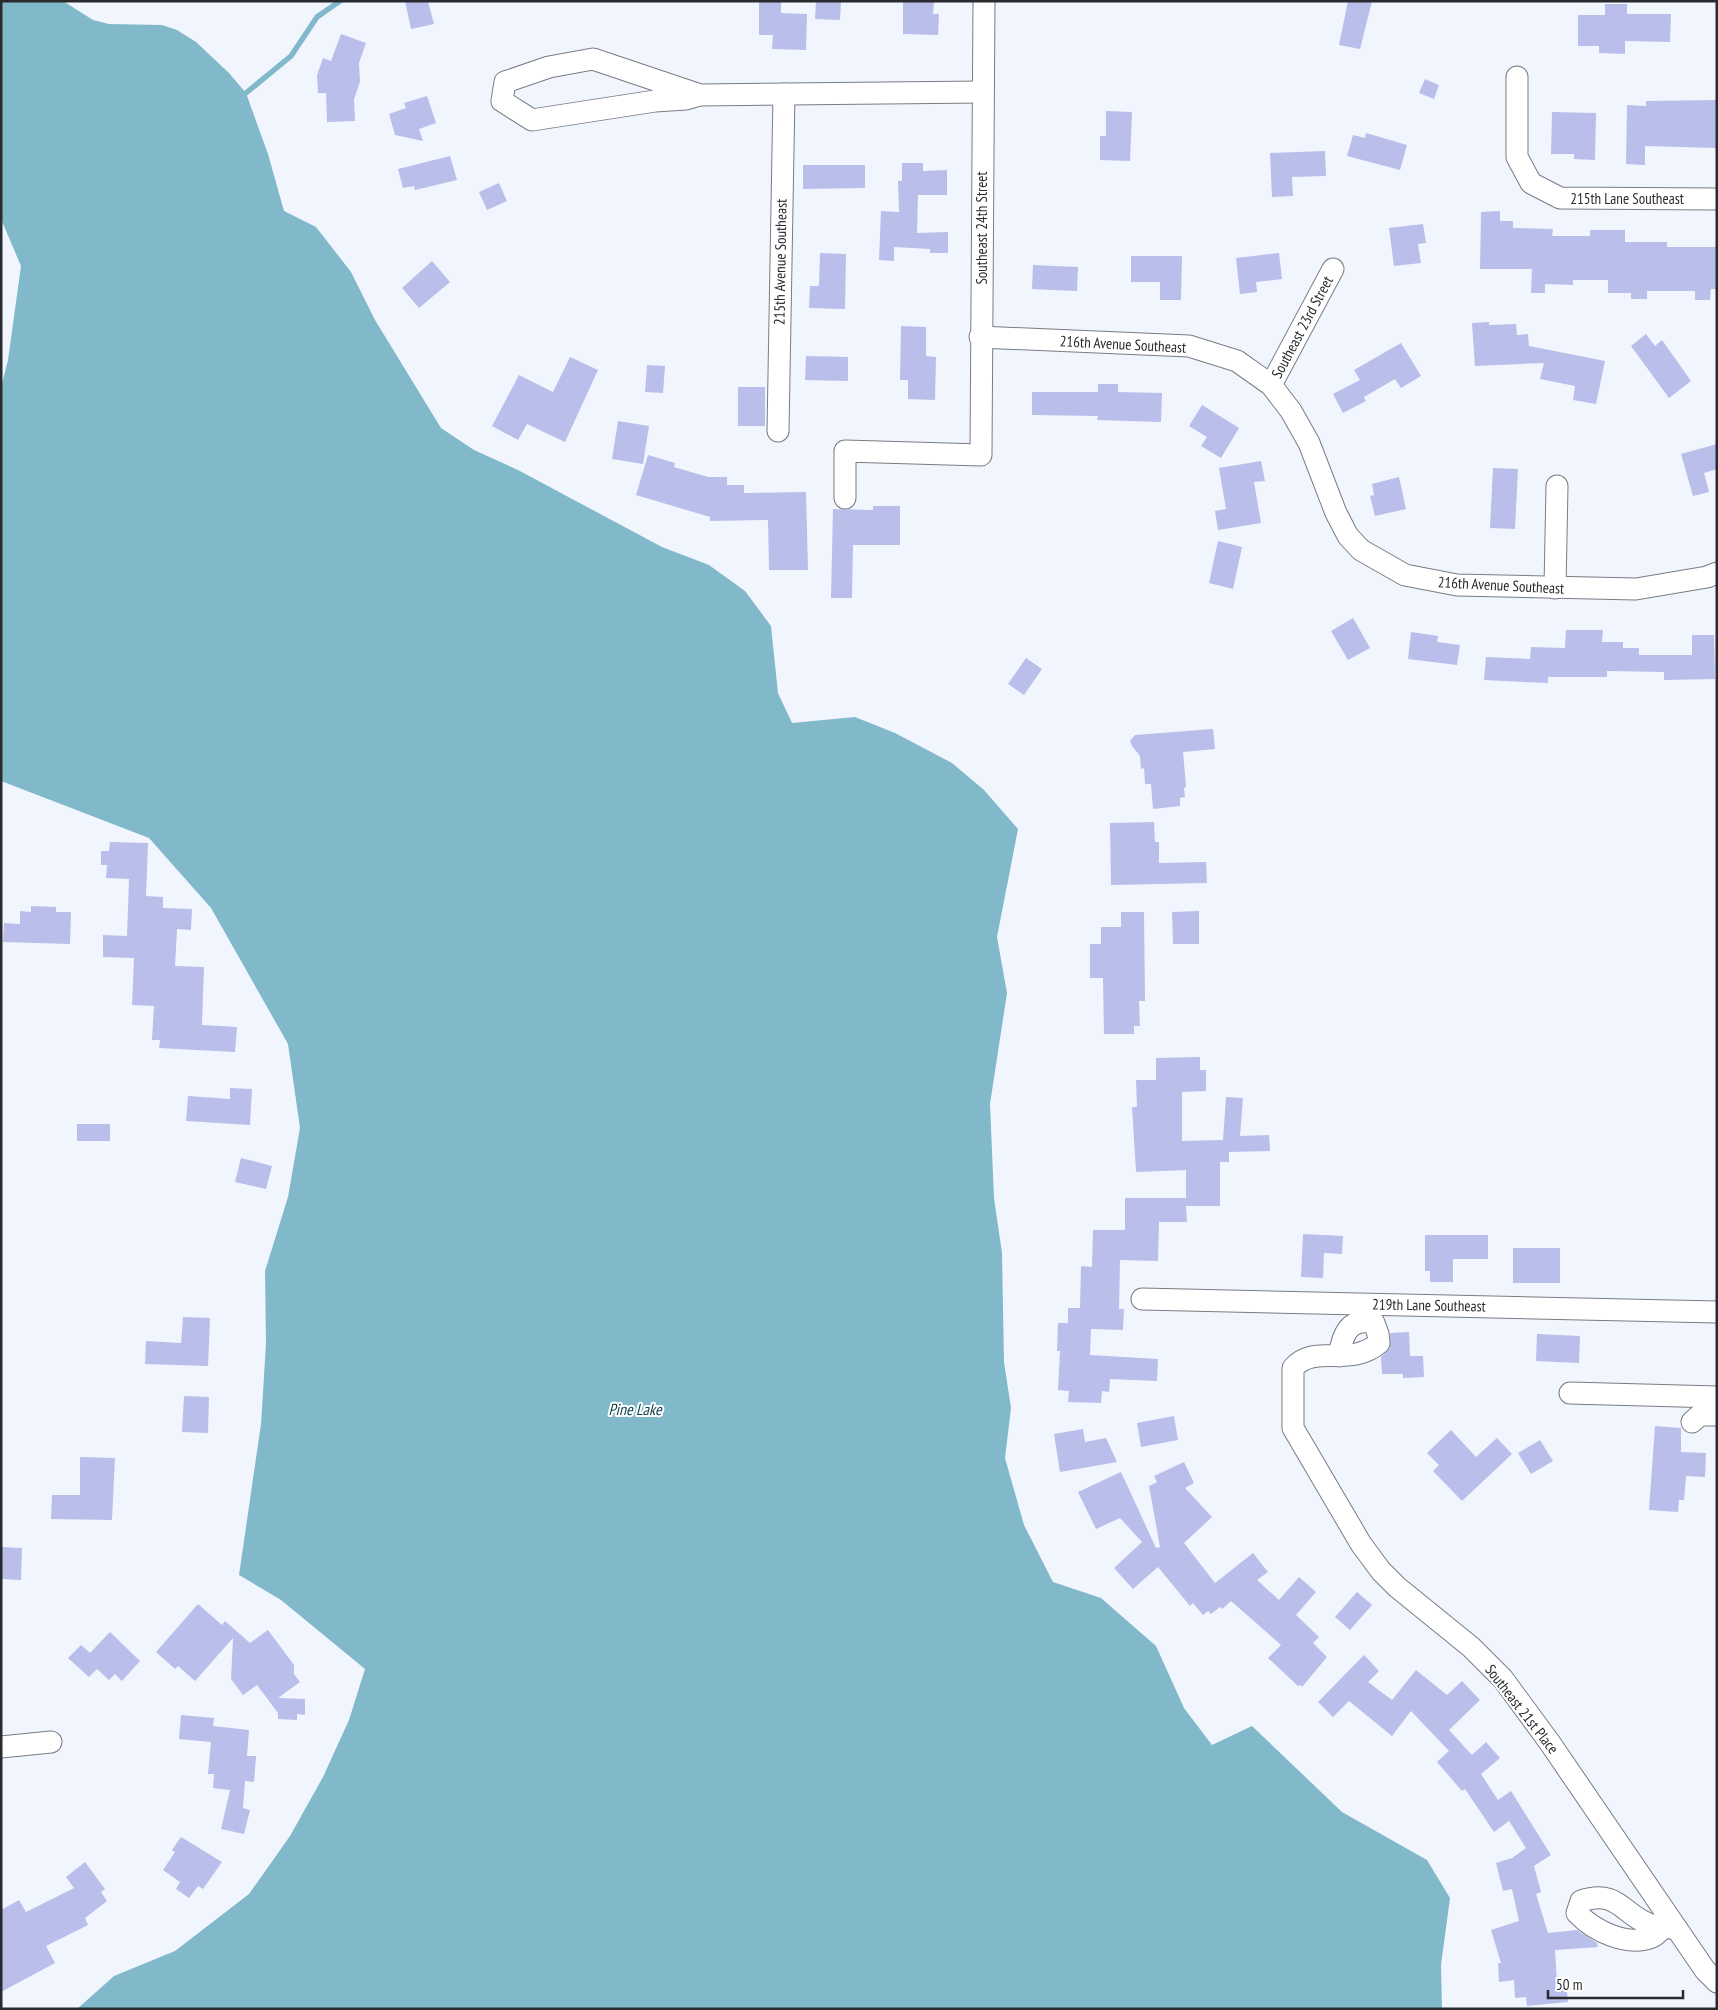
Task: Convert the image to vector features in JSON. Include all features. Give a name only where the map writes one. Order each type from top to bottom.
[{"type":"street","name":"Southeast 24th Street","points":[[845,498],[845,451],[981,455],[980,337],[984,1]]},
{"type":"street","points":[[700,94],[686,99],[655,101],[532,120],[502,101],[505,82],[549,67],[593,59],[700,94],[982,92]]},
{"type":"street","name":"215th Lane Southeast","points":[[1517,76],[1517,157],[1531,183],[1560,198],[1717,199]]},
{"type":"street","name":"215th Avenue Southeast","points":[[778,431],[784,94]]},
{"type":"street","name":"Southeast 23rd Street","points":[[1271,385],[1333,269]]},
{"type":"street","name":"216th Avenue Southeast","points":[[980,337],[1189,346],[1237,361],[1271,385],[1291,411],[1309,443],[1336,513],[1348,536],[1361,550],[1405,574],[1431,582],[1457,585],[1636,589],[1707,577],[1717,573]]},
{"type":"street","points":[[1555,588],[1557,486]]},
{"type":"street","name":"219th Lane Southeast","points":[[1142,1299],[1717,1312]]},
{"type":"street","name":"Southeast 21st Place","points":[[1339,1356],[1312,1356],[1300,1360],[1293,1368],[1293,1428],[1361,1544],[1381,1571],[1471,1647],[1503,1679],[1550,1743],[1670,1928],[1717,1982]]},
{"type":"street","points":[[1570,1393],[1717,1397]]},
{"type":"street","points":[[1692,1422],[1700,1415],[1717,1415]]},
{"type":"street","points":[[1,1747],[51,1742]]},
{"type":"water","name":"Pine Lake","points":[[1,1],[63,1],[93,20],[109,24],[162,25],[177,30],[196,42],[229,73],[246,93],[268,154],[284,211],[316,227],[351,272],[375,320],[441,428],[474,450],[518,470],[662,547],[709,565],[745,591],[771,626],[778,693],[792,723],[855,717],[895,733],[952,763],[984,790],[1018,829],[997,937],[1007,993],[990,1104],[994,1198],[1002,1253],[1004,1362],[1011,1408],[1005,1458],[1024,1525],[1053,1582],[1101,1598],[1156,1646],[1184,1708],[1212,1745],[1252,1726],[1342,1812],[1427,1860],[1450,1898],[1441,1965],[1442,2009],[77,2009],[114,1976],[175,1951],[249,1894],[290,1836],[323,1777],[349,1720],[365,1669],[281,1600],[239,1575],[261,1424],[266,1344],[265,1271],[288,1197],[300,1128],[288,1044],[211,908],[149,838],[1,781],[1,388],[8,360],[21,266],[1,219]]},
{"type":"building","points":[[405,1],[428,1],[434,24],[411,29]]},
{"type":"building","points":[[759,1],[781,1],[781,13],[807,14],[806,50],[772,49],[773,35],[759,35]]},
{"type":"building","points":[[816,1],[841,1],[840,20],[815,19]]},
{"type":"building","points":[[903,1],[934,1],[933,14],[939,14],[938,35],[903,34]]},
{"type":"building","points":[[1348,1],[1372,1],[1360,49],[1339,45]]},
{"type":"building","points":[[1605,4],[1627,4],[1627,14],[1671,14],[1670,42],[1625,41],[1625,54],[1599,53],[1599,46],[1578,46],[1578,15],[1605,15]]},
{"type":"building","points":[[341,34],[366,43],[359,63],[360,82],[354,99],[355,121],[327,122],[326,93],[318,93],[317,75],[323,58],[331,61]]},
{"type":"building","points":[[1425,79],[1439,85],[1434,99],[1419,93]]},
{"type":"building","points":[[427,96],[436,123],[419,129],[423,141],[395,135],[389,114],[406,108],[404,103]]},
{"type":"building","points":[[1717,100],[1717,148],[1645,146],[1645,165],[1626,164],[1627,105],[1646,106],[1646,101]]},
{"type":"building","points":[[1106,111],[1132,112],[1130,161],[1100,160],[1100,136],[1106,136]]},
{"type":"building","points":[[1552,112],[1596,113],[1595,160],[1574,159],[1574,154],[1551,154]]},
{"type":"building","points":[[1366,133],[1407,145],[1400,170],[1347,156],[1353,135],[1365,138]]},
{"type":"building","points":[[1325,151],[1326,176],[1292,177],[1293,196],[1272,197],[1270,153]]},
{"type":"building","points":[[450,156],[457,180],[415,190],[414,186],[403,188],[398,169]]},
{"type":"building","points":[[902,163],[923,163],[923,171],[947,170],[947,195],[918,195],[917,233],[948,232],[948,253],[930,253],[930,249],[894,247],[894,261],[879,260],[881,211],[899,212],[898,181],[902,181]]},
{"type":"building","points":[[803,165],[865,165],[865,188],[803,189]]},
{"type":"building","points":[[499,183],[507,201],[487,210],[479,192]]},
{"type":"building","points":[[1500,211],[1500,221],[1513,221],[1513,228],[1553,229],[1552,236],[1590,236],[1590,230],[1625,230],[1625,242],[1667,242],[1667,247],[1717,247],[1717,289],[1711,289],[1710,300],[1695,300],[1695,291],[1647,291],[1647,299],[1631,299],[1631,293],[1608,293],[1608,280],[1573,280],[1573,285],[1545,284],[1545,293],[1531,293],[1532,269],[1480,269],[1481,212]]},
{"type":"building","points":[[1423,224],[1426,243],[1418,244],[1421,263],[1394,266],[1389,228]]},
{"type":"building","points":[[820,253],[846,254],[845,309],[809,308],[810,286],[819,286]]},
{"type":"building","points":[[1279,253],[1282,279],[1256,282],[1257,292],[1240,294],[1236,258]]},
{"type":"building","points":[[1131,256],[1182,256],[1181,300],[1160,300],[1160,282],[1131,282]]},
{"type":"building","points":[[432,261],[450,282],[419,308],[402,288]]},
{"type":"building","points":[[1033,265],[1078,267],[1077,291],[1032,289]]},
{"type":"building","points":[[1489,322],[1489,325],[1516,324],[1517,335],[1528,334],[1529,346],[1605,361],[1596,404],[1573,400],[1575,386],[1540,379],[1544,363],[1475,366],[1472,323]]},
{"type":"building","points":[[901,326],[926,327],[926,356],[936,357],[935,400],[908,399],[908,380],[900,380]]},
{"type":"building","points":[[1646,334],[1655,346],[1662,340],[1691,381],[1669,398],[1631,346]]},
{"type":"building","points":[[1401,343],[1421,376],[1401,388],[1395,379],[1364,397],[1366,401],[1343,413],[1333,394],[1360,380],[1354,370]]},
{"type":"building","points":[[806,356],[848,357],[848,381],[805,380]]},
{"type":"building","points":[[570,357],[598,370],[565,442],[527,424],[518,440],[492,426],[519,375],[553,392]]},
{"type":"building","points":[[647,365],[665,366],[663,393],[645,392]]},
{"type":"building","points":[[1098,384],[1118,384],[1118,392],[1162,393],[1161,422],[1097,420],[1098,416],[1032,415],[1032,392],[1098,392]]},
{"type":"building","points":[[738,387],[765,387],[765,426],[738,426]]},
{"type":"building","points":[[1202,405],[1239,428],[1221,458],[1201,446],[1207,437],[1189,426]]},
{"type":"building","points":[[618,421],[649,426],[643,464],[612,459]]},
{"type":"building","points":[[1717,444],[1717,469],[1704,473],[1709,492],[1693,496],[1681,454]]},
{"type":"building","points":[[648,455],[675,463],[674,467],[708,477],[727,477],[727,485],[744,485],[744,493],[806,492],[808,570],[769,570],[768,520],[710,521],[710,517],[636,495]]},
{"type":"building","points":[[1261,461],[1265,481],[1254,482],[1261,523],[1218,530],[1215,511],[1226,509],[1219,468]]},
{"type":"building","points":[[1493,468],[1518,469],[1515,529],[1490,528]]},
{"type":"building","points":[[1399,477],[1406,509],[1375,516],[1370,496],[1374,495],[1372,484]]},
{"type":"building","points":[[873,506],[900,506],[900,545],[853,545],[852,598],[831,598],[833,509],[873,510]]},
{"type":"building","points":[[1218,541],[1242,547],[1233,589],[1209,583]]},
{"type":"building","points":[[1353,618],[1370,648],[1348,660],[1331,631]]},
{"type":"building","points":[[1566,630],[1603,630],[1602,642],[1623,642],[1623,648],[1639,648],[1639,655],[1692,655],[1692,635],[1714,635],[1715,679],[1664,680],[1664,672],[1607,671],[1607,677],[1548,677],[1548,683],[1484,680],[1486,657],[1530,659],[1531,647],[1565,648]]},
{"type":"building","points":[[1411,632],[1438,636],[1437,642],[1460,645],[1457,665],[1408,659]]},
{"type":"building","points":[[1026,658],[1042,669],[1024,695],[1008,684]]},
{"type":"building","points":[[1213,729],[1215,749],[1183,752],[1186,787],[1184,788],[1185,797],[1180,798],[1180,806],[1153,809],[1151,784],[1145,784],[1144,768],[1141,769],[1140,756],[1130,741],[1135,735]]},
{"type":"building","points":[[1154,822],[1155,842],[1159,842],[1159,863],[1206,862],[1207,883],[1111,885],[1110,823]]},
{"type":"building","points":[[110,842],[148,843],[146,896],[163,897],[163,908],[192,909],[191,930],[177,929],[175,966],[204,967],[202,1025],[237,1027],[235,1052],[159,1048],[160,1040],[152,1040],[154,1006],[132,1005],[134,958],[103,957],[103,935],[127,936],[129,879],[106,878],[107,865],[101,865],[101,851],[109,851]]},
{"type":"building","points":[[31,906],[56,907],[56,912],[71,912],[70,944],[3,942],[4,923],[20,924],[20,911],[31,912]]},
{"type":"building","points":[[1199,911],[1199,944],[1173,944],[1172,912]]},
{"type":"building","points":[[1121,912],[1144,912],[1145,1001],[1139,1001],[1140,1026],[1134,1026],[1134,1034],[1104,1034],[1103,978],[1090,978],[1090,944],[1101,944],[1101,927],[1121,927]]},
{"type":"building","points":[[1200,1057],[1200,1070],[1206,1070],[1206,1091],[1182,1092],[1182,1141],[1223,1140],[1226,1097],[1243,1098],[1240,1136],[1269,1135],[1270,1151],[1229,1152],[1229,1162],[1220,1162],[1220,1206],[1186,1206],[1187,1222],[1159,1222],[1158,1261],[1120,1260],[1119,1309],[1124,1309],[1123,1330],[1091,1329],[1090,1355],[1158,1359],[1157,1381],[1110,1379],[1109,1392],[1102,1391],[1101,1403],[1068,1402],[1069,1391],[1058,1390],[1060,1351],[1057,1351],[1058,1323],[1068,1323],[1068,1308],[1080,1308],[1081,1266],[1092,1267],[1093,1230],[1125,1230],[1125,1198],[1186,1198],[1186,1170],[1136,1172],[1132,1107],[1137,1107],[1136,1080],[1156,1080],[1156,1058]]},
{"type":"building","points":[[230,1088],[252,1089],[250,1125],[186,1121],[188,1096],[230,1099]]},
{"type":"building","points":[[77,1124],[110,1124],[110,1141],[77,1141]]},
{"type":"building","points":[[241,1158],[272,1166],[266,1189],[235,1182]]},
{"type":"building","points":[[1303,1234],[1343,1236],[1342,1254],[1324,1253],[1323,1278],[1301,1277]]},
{"type":"building","points":[[1425,1235],[1488,1235],[1488,1259],[1453,1259],[1453,1282],[1430,1282],[1430,1271],[1425,1271]]},
{"type":"building","points":[[1513,1248],[1560,1248],[1560,1283],[1513,1283]]},
{"type":"building","points":[[183,1317],[210,1318],[208,1366],[145,1364],[146,1341],[181,1343]]},
{"type":"building","points":[[1409,1332],[1410,1356],[1423,1356],[1424,1377],[1403,1378],[1403,1374],[1382,1374],[1381,1357],[1390,1348],[1390,1333]]},
{"type":"building","points":[[1537,1334],[1580,1336],[1579,1363],[1536,1361]]},
{"type":"building","points":[[184,1396],[209,1397],[208,1433],[182,1432]]},
{"type":"building","points":[[1174,1416],[1178,1440],[1141,1447],[1137,1423]]},
{"type":"building","points":[[1655,1426],[1681,1428],[1681,1452],[1706,1453],[1705,1477],[1686,1476],[1684,1500],[1679,1500],[1678,1512],[1649,1510]]},
{"type":"building","points":[[1083,1429],[1085,1442],[1106,1438],[1117,1462],[1060,1472],[1054,1434]]},
{"type":"building","points":[[1451,1430],[1476,1457],[1497,1438],[1512,1454],[1462,1501],[1433,1471],[1439,1465],[1427,1453]]},
{"type":"building","points":[[1540,1440],[1553,1461],[1531,1474],[1518,1453]]},
{"type":"building","points":[[80,1457],[115,1458],[112,1520],[51,1519],[52,1495],[80,1495]]},
{"type":"building","points":[[1184,1462],[1194,1483],[1185,1488],[1212,1517],[1184,1543],[1215,1583],[1253,1553],[1268,1572],[1257,1580],[1279,1600],[1299,1577],[1316,1592],[1296,1615],[1319,1637],[1313,1643],[1327,1657],[1302,1687],[1298,1686],[1268,1658],[1281,1645],[1231,1601],[1222,1609],[1220,1607],[1211,1614],[1208,1611],[1203,1615],[1193,1603],[1190,1606],[1158,1567],[1133,1589],[1114,1568],[1142,1542],[1120,1518],[1096,1529],[1078,1492],[1121,1472],[1156,1548],[1160,1547],[1149,1486],[1157,1482],[1154,1476]]},
{"type":"building","points":[[1,1547],[22,1548],[21,1580],[1,1579]]},
{"type":"building","points":[[1357,1592],[1372,1605],[1350,1630],[1335,1617]]},
{"type":"building","points":[[198,1604],[222,1625],[225,1621],[250,1643],[268,1630],[294,1665],[294,1674],[300,1682],[278,1698],[305,1699],[305,1715],[297,1714],[297,1720],[278,1719],[278,1713],[257,1685],[243,1695],[231,1679],[233,1638],[195,1681],[178,1666],[175,1669],[156,1652]]},
{"type":"building","points":[[110,1632],[140,1661],[122,1681],[115,1674],[109,1680],[97,1669],[89,1677],[68,1658],[81,1645],[90,1653]]},
{"type":"building","points":[[1364,1655],[1379,1671],[1368,1682],[1392,1700],[1416,1670],[1447,1695],[1462,1681],[1480,1700],[1449,1730],[1472,1755],[1486,1742],[1500,1758],[1481,1774],[1498,1800],[1511,1791],[1551,1855],[1534,1866],[1541,1892],[1536,1894],[1548,1933],[1577,1930],[1597,1943],[1598,1947],[1555,1950],[1557,1983],[1566,1983],[1568,2002],[1527,2006],[1526,1997],[1515,1998],[1514,1980],[1499,1982],[1498,1963],[1501,1963],[1491,1930],[1519,1921],[1512,1889],[1503,1891],[1496,1863],[1512,1858],[1526,1848],[1509,1821],[1494,1832],[1465,1789],[1462,1791],[1437,1762],[1449,1751],[1411,1711],[1392,1736],[1349,1701],[1333,1717],[1318,1702]]},
{"type":"building","points":[[181,1715],[214,1718],[213,1726],[249,1730],[247,1756],[256,1756],[254,1782],[245,1781],[243,1808],[250,1810],[244,1834],[221,1829],[230,1790],[213,1788],[214,1774],[208,1774],[211,1742],[179,1739]]},
{"type":"building","points":[[181,1837],[222,1862],[203,1889],[198,1886],[189,1898],[176,1889],[180,1882],[163,1870],[175,1852],[172,1850]]},
{"type":"building","points":[[85,1862],[105,1889],[101,1892],[107,1901],[85,1918],[88,1925],[46,1946],[55,1963],[1,1992],[1,1910],[19,1900],[26,1912],[74,1888],[66,1877]]},
{"type":"waterway","points":[[246,93],[291,56],[317,17],[340,1]]}]
